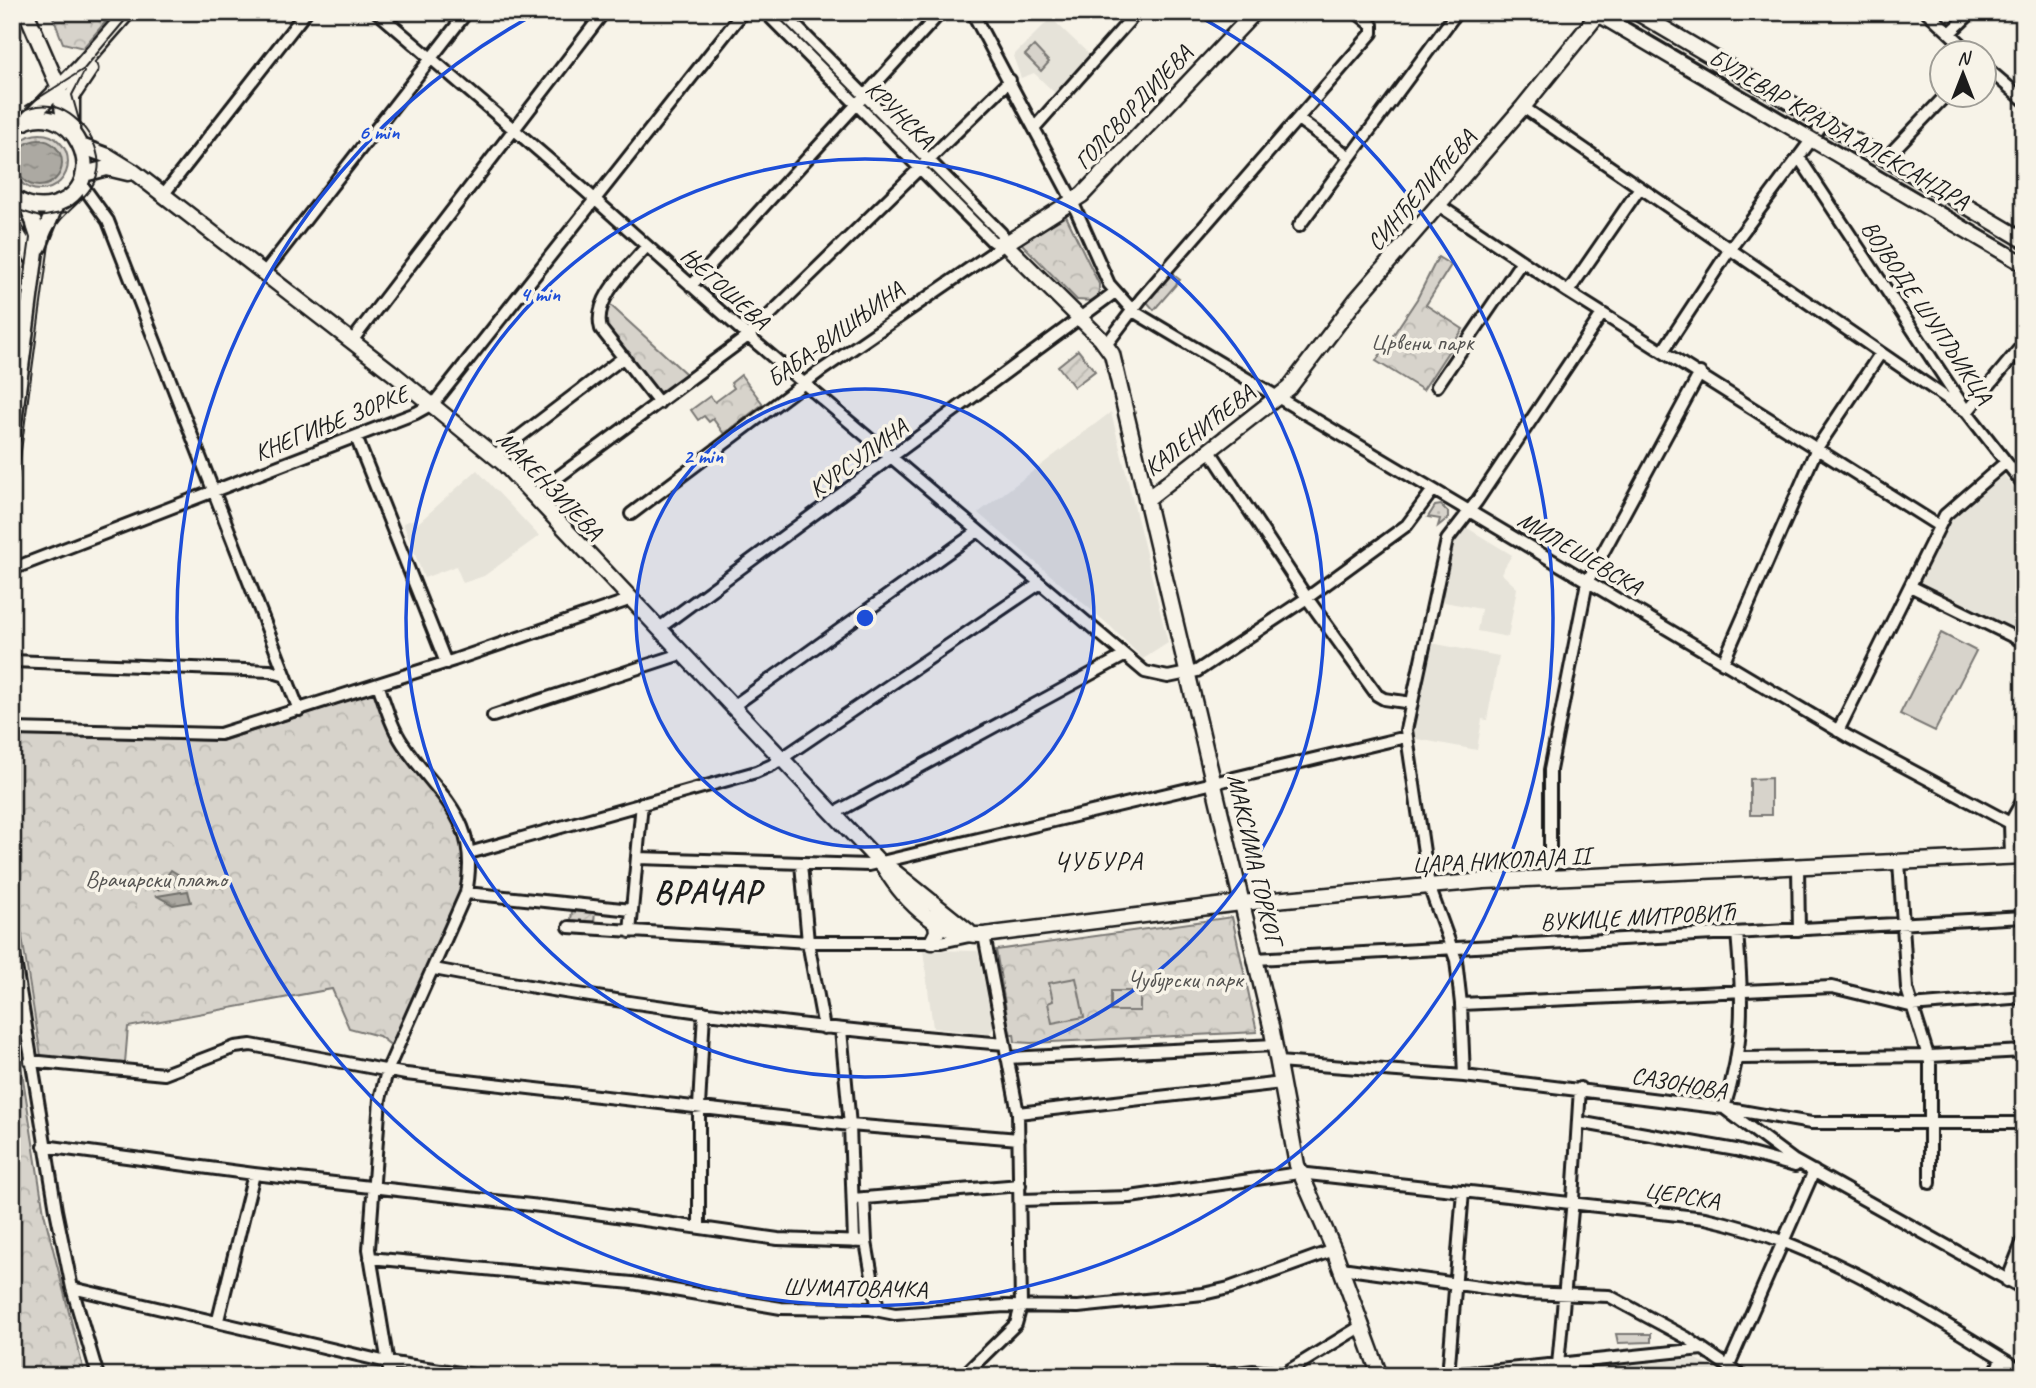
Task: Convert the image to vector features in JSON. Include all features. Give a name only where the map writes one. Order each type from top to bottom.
[{"type":"main road","points":[[26,12],[59,88],[68,129]]},
{"type":"main road","points":[[19,126],[78,70],[128,12]]},
{"type":"main road","points":[[68,129],[71,104],[78,83],[139,12]]},
{"type":"main road","name":"ГОЛСВОРДИЈЕВА","points":[[1073,202],[1255,12]]},
{"type":"main road","name":"БУЛЕВАР КРАЉА АЛЕКСАНДРА","points":[[1636,12],[2024,240]]},
{"type":"main road","name":"БУЛЕВАР КРАЉА АЛЕКСАНДРА","points":[[1598,13],[2024,264]]},
{"type":"main road","name":"СИНЂЕЛИЋЕВА","points":[[1280,397],[1437,204],[1523,107],[1598,13]]},
{"type":"main road","points":[[45,59],[62,69],[78,70]]},
{"type":"main road","points":[[42,103],[47,82],[45,59]]},
{"type":"main road","points":[[12,196],[26,204],[56,204],[70,195],[82,178],[82,146],[68,129],[47,119],[19,126]]},
{"type":"main road","name":"МАКЕНЗИЈЕВА","points":[[82,146],[108,156],[142,179],[352,341],[494,456],[534,495],[629,600],[882,865],[911,901],[949,931],[978,935]]},
{"type":"main road","name":"МАКЕНЗИЈЕВА","points":[[82,178],[113,168],[142,179]]},
{"type":"main road","name":"БАБА-ВИШЊИНА","points":[[1006,244],[1073,202]]},
{"type":"main road","points":[[12,437],[35,257],[34,223],[26,204]]},
{"type":"main road","points":[[35,257],[56,204]]},
{"type":"main road","points":[[12,226],[35,257]]},
{"type":"main road","name":"КРУНСКА","points":[[1006,244],[1106,345]]},
{"type":"main road","name":"МАКСИМА ГОРКОГ","points":[[1106,345],[1112,354],[1186,675],[1214,783],[1275,1045],[1299,1173],[1334,1250],[1380,1376]]},
{"type":"main road","name":"КАЛЕНИЋЕВА","points":[[1146,499],[1280,397]]},
{"type":"main road","name":"ЦАРА НИКОЛАЈА II","points":[[978,935],[1241,903],[1429,886],[2017,856]]},
{"type":"main road","name":"МАКЕНЗИЈЕВА","points":[[882,865],[901,876],[934,907],[978,935]]},
{"type":"main road","points":[[932,942],[937,932],[936,923]]},
{"type":"street","points":[[163,195],[306,12]]},
{"type":"street","name":"ЊЕГОШЕВА","points":[[377,12],[891,460],[1124,656],[1155,676],[1186,675]]},
{"type":"street","points":[[264,273],[467,12]]},
{"type":"street","points":[[352,341],[604,12]]},
{"type":"street","name":"КНЕГИЊЕ ЗОРКЕ","points":[[12,569],[356,437],[432,405],[743,12]]},
{"type":"street","name":"КРУНСКА","points":[[765,12],[926,165],[992,241],[1006,244]]},
{"type":"street","name":"КРУНСКА","points":[[782,12],[862,102]]},
{"type":"street","points":[[691,286],[862,102],[941,12]]},
{"type":"street","name":"МИЛЕШЕВСКА","points":[[972,12],[1035,127],[1115,292],[1133,311],[1838,731],[2010,823]]},
{"type":"street","points":[[1035,127],[1137,12]]},
{"type":"street","points":[[1106,345],[1372,33],[1372,25],[1356,12]]},
{"type":"street","points":[[1298,226],[1457,12]]},
{"type":"street","points":[[1927,12],[1955,38]]},
{"type":"street","points":[[1950,33],[1972,12]]},
{"type":"street","points":[[1997,77],[2024,100]]},
{"type":"street","points":[[534,495],[748,336],[1010,80]]},
{"type":"street","points":[[1523,107],[1967,412],[2024,343]]},
{"type":"street","points":[[1885,159],[1934,108]]},
{"type":"street","points":[[1298,119],[1350,157]]},
{"type":"street","points":[[1663,351],[1730,249],[1800,159],[1824,123]]},
{"type":"street","name":"ВОЈВОДЕ ШУПЉИКЦА","points":[[1800,159],[1967,412],[2024,485]]},
{"type":"street","points":[[82,178],[108,220],[299,710]]},
{"type":"street","points":[[1568,292],[1639,189]]},
{"type":"street","points":[[1437,204],[1602,314],[1700,373],[1939,526]]},
{"type":"street","name":"БАБА-ВИШЊИНА","points":[[631,514],[804,383],[1006,244]]},
{"type":"street","points":[[646,246],[607,295],[601,311],[600,327],[659,403]]},
{"type":"street","points":[[1437,386],[1522,261]]},
{"type":"street","name":"КУРСУЛИНА","points":[[659,629],[1081,320],[1115,292]]},
{"type":"street","points":[[1464,1076],[1461,1004],[1454,949],[1429,886],[1406,737],[1412,703],[1445,546],[1602,314]]},
{"type":"street","points":[[12,365],[23,353]]},
{"type":"street","points":[[1723,663],[1817,448],[1880,354]]},
{"type":"street","points":[[494,456],[624,357]]},
{"type":"street","points":[[1550,878],[1550,770],[1587,582],[1700,373]]},
{"type":"street","points":[[1925,384],[1938,380],[1941,373]]},
{"type":"street","points":[[356,437],[446,663]]},
{"type":"street","points":[[1210,451],[1307,598],[1377,695],[1384,699],[1412,703]]},
{"type":"street","points":[[1838,731],[1945,514],[2006,462]]},
{"type":"street","points":[[1186,675],[1197,671],[1307,598],[1407,525],[1433,490]]},
{"type":"street","points":[[732,707],[978,531]]},
{"type":"street","points":[[470,853],[756,772],[781,760],[1039,584]]},
{"type":"street","points":[[1910,586],[2024,642]]},
{"type":"street","points":[[12,729],[220,734],[446,663],[629,600]]},
{"type":"street","points":[[494,716],[681,654]]},
{"type":"street","points":[[270,671],[277,664],[278,656]]},
{"type":"street","points":[[833,814],[1124,656]]},
{"type":"street","points":[[12,661],[270,671],[286,676]]},
{"type":"street","points":[[377,684],[401,741],[457,813],[470,853],[466,893],[387,1071],[380,1099],[370,1258],[390,1376]]},
{"type":"street","points":[[637,858],[882,865],[1406,737]]},
{"type":"street","points":[[2017,856],[2010,823],[2024,798]]},
{"type":"street","points":[[630,932],[642,803]]},
{"type":"street","points":[[1899,861],[1910,1006],[1930,1056],[1930,1183]]},
{"type":"street","points":[[801,864],[808,942],[824,1028]]},
{"type":"street","points":[[1798,867],[1799,930]]},
{"type":"street","points":[[466,893],[632,910]]},
{"type":"street","name":"ВУКИЦЕ МИТРОВИЋ","points":[[1255,959],[2024,917]]},
{"type":"street","points":[[569,927],[808,942],[932,942],[978,935],[1017,1113],[1021,1306],[1016,1324],[963,1376]]},
{"type":"street","points":[[1737,933],[1742,992],[1739,1058],[1724,1108],[1811,1123],[2024,1123]]},
{"type":"street","points":[[12,942],[44,1146],[72,1288],[98,1376]]},
{"type":"street","points":[[434,969],[610,1000],[841,1030],[1004,1044]]},
{"type":"street","points":[[1461,1004],[1837,987],[1910,1006],[2024,997]]},
{"type":"street","points":[[699,1227],[699,1107],[704,1012]]},
{"type":"street","points":[[841,1030],[859,1199],[860,1242],[878,1310]]},
{"type":"street","points":[[30,1061],[163,1074],[234,1047],[251,1045],[387,1071],[850,1125],[1019,1139]]},
{"type":"street","points":[[1007,1058],[1275,1045]]},
{"type":"street","points":[[1739,1058],[1930,1056],[2024,1051]]},
{"type":"street","name":"САЗОНОВА","points":[[1278,1062],[1464,1076],[1580,1088],[1724,1108],[1767,1143],[2024,1289]]},
{"type":"street","points":[[1017,1113],[1282,1083]]},
{"type":"street","points":[[1557,1370],[1562,1293],[1573,1201],[1580,1088]]},
{"type":"street","points":[[1578,1122],[1736,1150],[1814,1171],[1728,1367]]},
{"type":"street","points":[[44,1146],[254,1174],[567,1209],[778,1239],[860,1242]]},
{"type":"street","name":"ЦЕРСКА","points":[[1020,1200],[1130,1197],[1299,1173],[1573,1201],[1705,1218],[1782,1242],[1906,1300],[2024,1373]]},
{"type":"street","points":[[218,1320],[254,1174]]},
{"type":"street","points":[[859,1199],[1020,1185]]},
{"type":"street","points":[[1448,1375],[1463,1191]]},
{"type":"street","points":[[2007,1281],[2024,1238]]},
{"type":"street","name":"ШУМАТОВАЧКА","points":[[370,1258],[632,1283],[781,1308],[878,1310],[895,1314],[1021,1306],[1077,1307],[1215,1292],[1334,1250]]},
{"type":"street","points":[[1341,1268],[1523,1293],[1592,1294],[1618,1299],[1742,1376]]},
{"type":"street","points":[[72,1288],[218,1320],[387,1362],[480,1376]]},
{"type":"street","points":[[1210,1376],[1253,1371],[1282,1375],[1363,1325]]},
{"type":"street","points":[[1441,1376],[1557,1370],[1702,1349]]},
{"type":"street","points":[[1994,1376],[2001,1359]]},
{"type":"shaded area","points":[[1051,18],[1090,55],[1057,95],[1034,73],[1021,78],[1013,56]]},
{"type":"shaded area","points":[[1111,412],[1168,643],[1143,659],[1110,626],[978,513]]},
{"type":"shaded area","points":[[477,470],[539,536],[484,576],[463,583],[456,566],[424,578],[403,523],[415,519],[417,524]]},
{"type":"shaded area","points":[[2001,471],[2024,501],[2024,637],[1916,584],[1950,517]]},
{"type":"shaded area","points":[[1464,526],[1512,555],[1501,573],[1517,588],[1508,637],[1477,631],[1481,609],[1439,601],[1449,551]]},
{"type":"shaded area","points":[[1431,643],[1499,656],[1487,720],[1482,719],[1477,750],[1412,738]]},
{"type":"shaded area","points":[[923,950],[978,951],[994,1028],[988,1034],[933,1028]]},
{"type":"shaded area","points":[[1697,1359],[1724,1376],[1597,1376],[1597,1367]]},
{"type":"green space","points":[[51,12],[114,12],[83,48],[63,43]]},
{"type":"green space","points":[[1034,46],[1049,62],[1041,71],[1025,55]]},
{"type":"green space","points":[[34,134],[46,134],[56,138],[64,146],[68,162],[64,178],[56,186],[46,190],[34,190],[24,186],[16,178],[12,168],[12,156],[16,146],[24,138]]},
{"type":"green space","points":[[1066,216],[1099,284],[1099,296],[1094,301],[1077,300],[1021,243]]},
{"type":"green space","name":"Црвени парк","points":[[1438,257],[1451,265],[1426,305],[1463,329],[1423,390],[1376,361],[1417,299]]},
{"type":"green space","points":[[1171,273],[1180,280],[1154,310],[1147,302]]},
{"type":"green space","points":[[607,302],[686,374],[657,394],[606,329],[604,320]]},
{"type":"green space","points":[[1078,350],[1095,371],[1074,387],[1058,366]]},
{"type":"green space","points":[[741,375],[763,404],[724,434],[713,419],[709,422],[704,416],[698,420],[691,410],[710,396],[715,402],[734,388],[731,383]]},
{"type":"green space","points":[[1441,505],[1448,512],[1448,518],[1438,526],[1440,519],[1428,517],[1435,506]]},
{"type":"green space","points":[[1941,633],[1976,651],[1935,731],[1900,714]]},
{"type":"green space","name":"Врачарски плато","points":[[380,690],[396,731],[457,813],[469,879],[397,1050],[379,1036],[349,1028],[332,989],[128,1027],[125,1063],[41,1056],[12,874],[12,735],[222,741]]},
{"type":"green space","points":[[1771,778],[1771,815],[1750,815],[1750,779]]},
{"type":"green space","points":[[572,911],[595,913],[594,922],[571,920]]},
{"type":"green space","name":"Чубурски парк","points":[[1232,917],[1257,1032],[1031,1043],[1015,1042],[1014,1034],[1010,1034],[996,950]]},
{"type":"green space","points":[[1076,978],[1084,1017],[1052,1023],[1048,1003],[1053,1001],[1049,983]]},
{"type":"green space","points":[[1111,991],[1140,991],[1140,1011],[1111,1011]]},
{"type":"green space","points":[[12,1008],[44,1213],[85,1376],[12,1376]]},
{"type":"green space","points":[[1616,1334],[1651,1334],[1651,1342],[1618,1343]]},
{"type":"water","points":[[39,140],[55,147],[62,163],[55,179],[39,186],[23,179],[16,163],[23,147]]},
{"type":"water","points":[[171,870],[184,878],[186,884],[156,890]]},
{"type":"water","points":[[188,891],[191,902],[173,905],[157,896]]},
{"type":"tram line","points":[[26,106],[84,69],[132,12]]},
{"type":"tram line","points":[[1609,12],[2024,255]]},
{"type":"tram line","points":[[79,120],[72,95],[84,72]]},
{"type":"tram line","points":[[12,517],[50,237],[61,220],[89,190],[98,171],[92,140],[70,114],[50,106],[40,106],[14,116]]},
{"type":"tram line","points":[[12,208],[40,217],[66,212]]},
{"type":"tram line","points":[[12,369],[30,238],[22,214]]},
{"type":"district","name":"ЧУБУРА","points":[[1099,861]]},
{"type":"district","name":"ВРАЧАР","points":[[708,891]]}]
